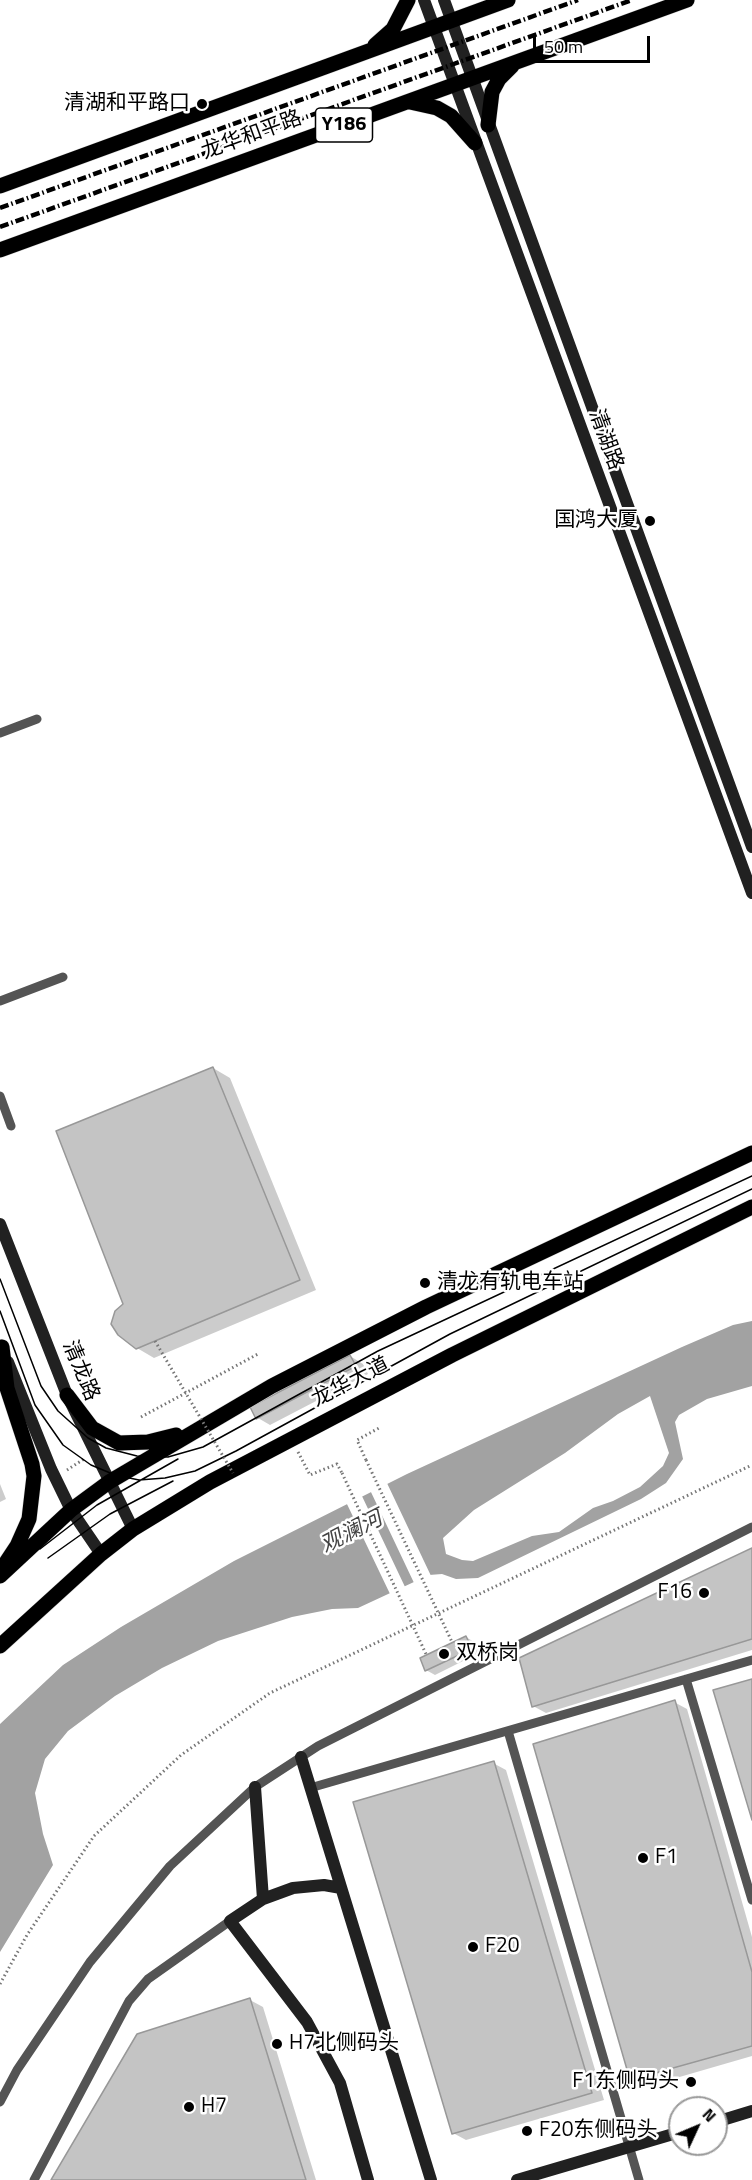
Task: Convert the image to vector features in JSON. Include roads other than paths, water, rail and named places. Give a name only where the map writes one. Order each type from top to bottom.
[{"type":"main road","points":[[366,52],[393,29],[408,0]]},
{"type":"main road","points":[[483,0],[507,0]]},
{"type":"main road","name":"龙华和平路","points":[[0,186],[507,0]]},
{"type":"main road","name":"龙华和平路","points":[[0,250],[687,0]]},
{"type":"main road","points":[[488,125],[492,92],[509,69],[521,60]]},
{"type":"main road","points":[[407,102],[429,105],[451,116],[475,143]]},
{"type":"main road","name":"龙华大道","points":[[0,1576],[71,1510],[109,1482],[272,1386],[426,1308],[752,1153]]},
{"type":"main road","name":"龙华大道","points":[[0,1646],[101,1554],[134,1529],[210,1482],[298,1434],[752,1207]]},
{"type":"main road","points":[[0,1571],[24,1533],[34,1490],[32,1464],[7,1388],[1,1344]]},
{"type":"main road","points":[[67,1395],[92,1428],[119,1443],[162,1440],[202,1427]]},
{"type":"street","name":"清湖路","points":[[424,0],[752,892]]},
{"type":"street","name":"清湖路","points":[[444,0],[752,847]]},
{"type":"street","name":"清龙路","points":[[0,1224],[67,1395],[134,1529]]},
{"type":"street","points":[[1,1344],[51,1469],[71,1510],[101,1554]]},
{"type":"street","points":[[301,1757],[431,2180]]},
{"type":"street","points":[[255,1786],[263,1899]]},
{"type":"street","points":[[341,1888],[324,1885],[293,1888],[263,1899],[230,1922],[306,2022],[340,2083],[369,2180]]},
{"type":"street","points":[[728,2118],[752,2111]]},
{"type":"street","points":[[517,2180],[668,2136]]},
{"type":"lane","points":[[0,733],[37,719]]},
{"type":"lane","points":[[0,1001],[63,977]]},
{"type":"lane","points":[[0,1096],[11,1126]]},
{"type":"lane","points":[[0,2102],[17,2070],[90,1962],[170,1866],[255,1786],[301,1757],[752,1527]]},
{"type":"lane","points":[[310,1788],[752,1660]]},
{"type":"lane","points":[[686,1679],[752,1900]]},
{"type":"lane","points":[[508,1731],[639,2180]]},
{"type":"lane","points":[[34,2180],[129,2001],[148,1979],[230,1922]]},
{"type":"water","name":"观澜河","points":[[752,1321],[752,1386],[707,1399],[679,1415],[675,1422],[683,1459],[666,1483],[641,1499],[478,1578],[456,1579],[442,1574],[429,1575],[358,1608],[332,1609],[292,1617],[218,1641],[162,1668],[115,1696],[68,1731],[45,1759],[35,1793],[43,1834],[53,1865],[0,1952],[0,1724],[63,1665],[121,1627],[234,1561],[407,1474],[733,1325]],"holes":[[[650,1396],[669,1453],[663,1466],[640,1487],[593,1508],[559,1532],[532,1536],[473,1561],[446,1554],[443,1538],[474,1510],[565,1453],[618,1414]]]},
{"type":"tram line","points":[[0,1279],[41,1386],[58,1411],[88,1438],[106,1448],[137,1456],[168,1457],[203,1447],[378,1351],[752,1176]]},
{"type":"tram line","points":[[0,1311],[35,1405],[63,1445],[91,1465],[115,1475],[139,1480],[165,1478],[195,1471],[236,1451],[450,1334],[752,1189]]},
{"type":"tram line","points":[[40,1549],[97,1505],[178,1459]]},
{"type":"tram line","points":[[48,1558],[110,1514],[173,1481]]},
{"type":"railway","points":[[0,208],[578,0]]},
{"type":"railway","points":[[0,227],[632,0]]},
{"type":"place","name":"清湖和平路口","points":[[202,104]]},
{"type":"place","name":"国鸿大厦","points":[[650,521]]},
{"type":"place","name":"清龙有轨电车站","points":[[425,1283]]},
{"type":"place","name":"F16","points":[[704,1593]]},
{"type":"place","name":"双桥岗","points":[[444,1654]]},
{"type":"place","name":"F1","points":[[643,1858]]},
{"type":"place","name":"F20","points":[[473,1947]]},
{"type":"place","name":"H7北侧码头","points":[[277,2044]]},
{"type":"place","name":"F1东侧码头","points":[[691,2082]]},
{"type":"place","name":"H7","points":[[189,2107]]},
{"type":"place","name":"F20东侧码头","points":[[527,2131]]}]
